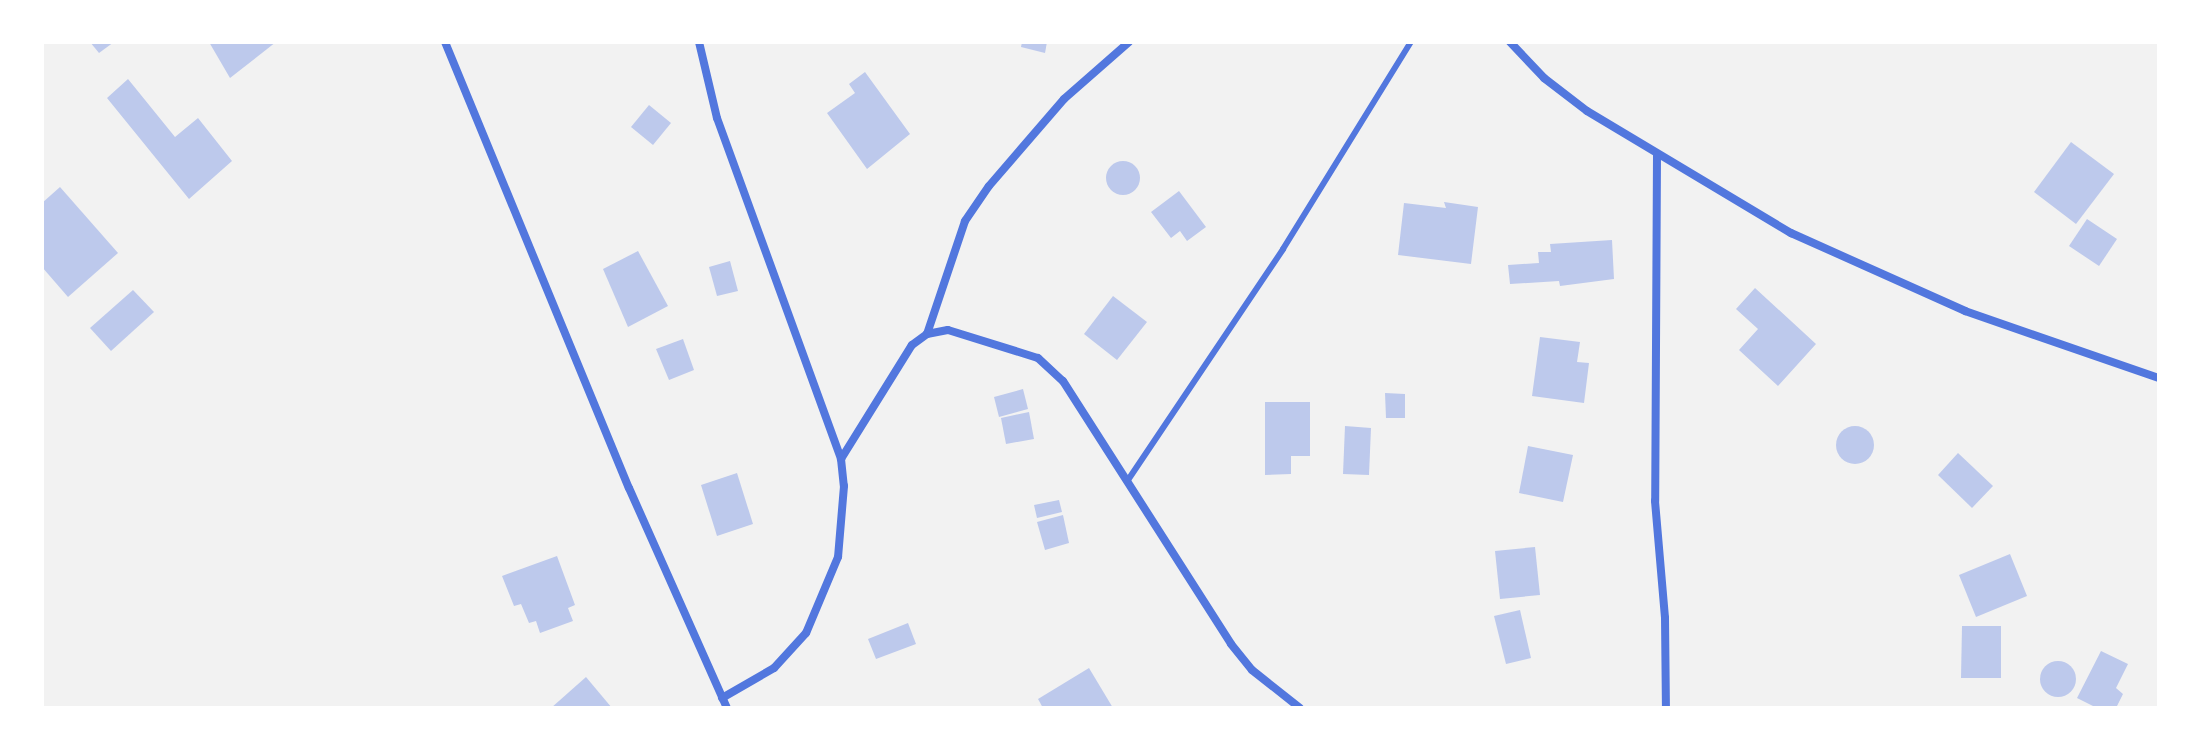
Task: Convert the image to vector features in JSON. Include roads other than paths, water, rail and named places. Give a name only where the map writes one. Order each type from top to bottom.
[{"type":"street","points":[[445,42],[727,708]]},
{"type":"street","points":[[699,42],[717,118],[841,459],[844,511],[838,557],[806,633],[774,668],[722,698]]},
{"type":"street","points":[[927,334],[960,234],[989,186],[1064,99],[1129,42]]},
{"type":"street","points":[[1510,42],[1544,78],[1657,155],[1791,233],[1965,311],[2159,378]]},
{"type":"street","points":[[1657,155],[1655,501],[1665,618],[1666,708]]},
{"type":"street","points":[[841,459],[912,345],[927,334],[948,330],[1038,358],[1053,368],[1231,644],[1252,670],[1300,708]]},
{"type":"lane","points":[[1128,480],[1283,249],[1411,42]]}]
